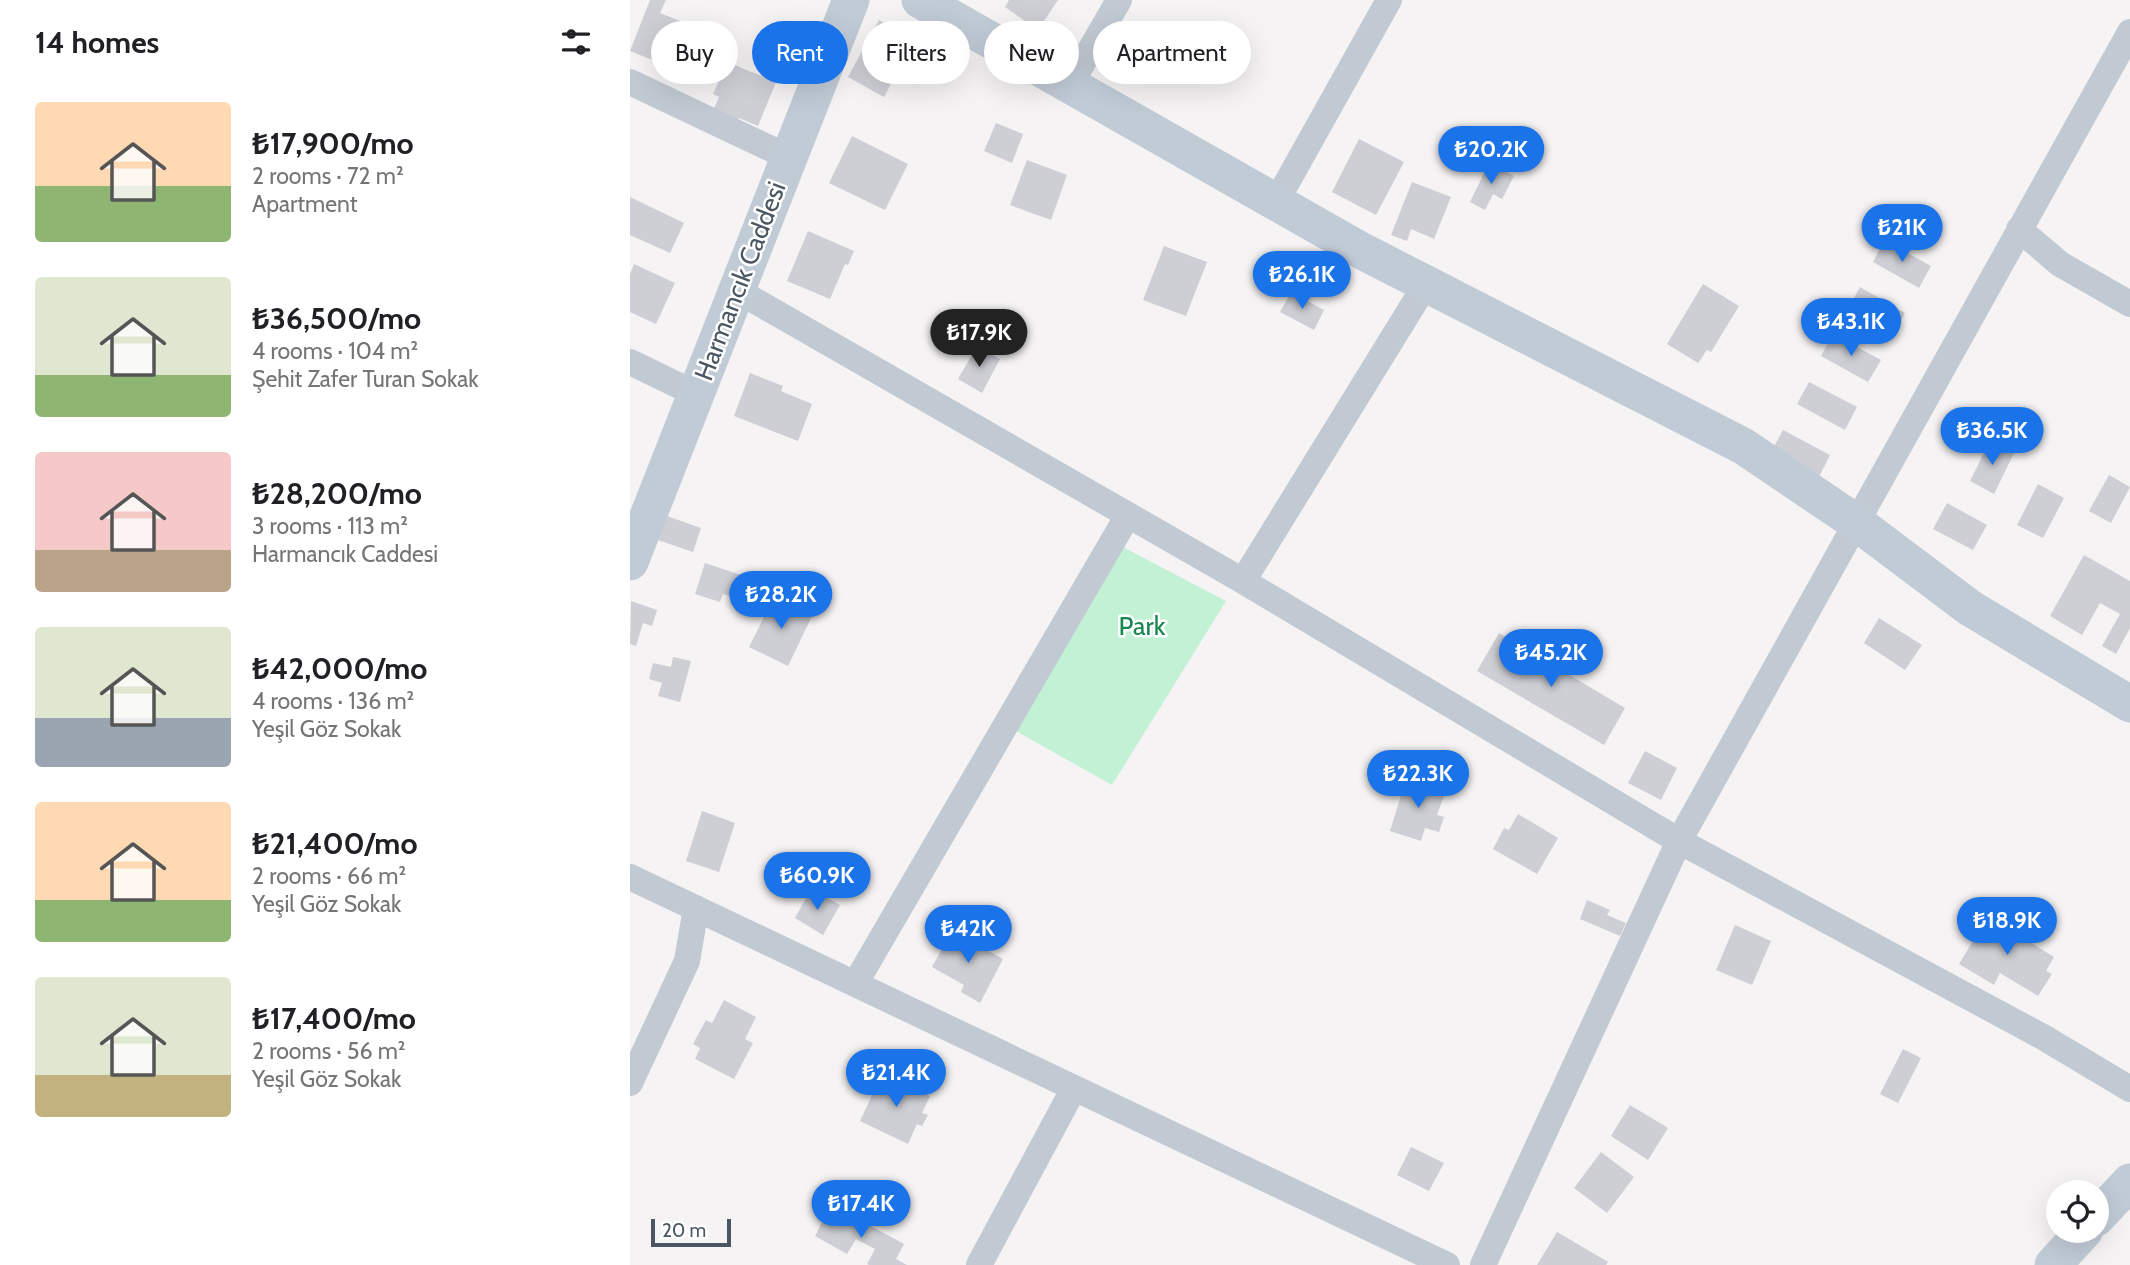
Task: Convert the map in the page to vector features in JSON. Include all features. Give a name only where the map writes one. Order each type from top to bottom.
[{"type":"street","name":"Harmancık Caddesi","points":[[630,562],[851,0]]},
{"type":"street","points":[[920,0],[1426,284],[1742,446],[1857,523],[1970,608],[2130,704]]},
{"type":"street","points":[[1070,85],[1119,0]]},
{"type":"street","points":[[1276,202],[1389,0]]},
{"type":"street","points":[[1483,1265],[1679,841],[2130,32]]},
{"type":"street","points":[[630,82],[788,157]]},
{"type":"street","points":[[2019,229],[2060,264],[2130,304]]},
{"type":"street","points":[[1243,581],[1426,284]]},
{"type":"street","points":[[738,291],[1243,581],[1679,841],[2043,1037],[2130,1089]]},
{"type":"street","points":[[630,362],[696,394]]},
{"type":"street","points":[[855,984],[1128,515]]},
{"type":"street","points":[[630,877],[1447,1265]]},
{"type":"street","points":[[630,1083],[687,961],[696,908]]},
{"type":"street","points":[[979,1265],[1074,1088]]},
{"type":"street","points":[[2109,1204],[2130,1182]]},
{"type":"street","points":[[2053,1265],[2073,1243]]},
{"type":"green space","name":"Park","points":[[1119,545],[1226,601],[1112,785],[1016,731]]},
{"type":"building","points":[[650,0],[666,0],[660,13],[680,21],[651,21],[651,60],[630,51]]},
{"type":"building","points":[[1009,0],[1058,0],[1044,21],[1025,21],[1005,7]]},
{"type":"building","points":[[862,51],[862,84],[891,84],[884,97],[848,77]]},
{"type":"building","points":[[738,66],[752,72],[752,84],[775,84],[758,126],[739,118],[737,124],[712,113],[719,97],[713,94],[717,84],[738,84]]},
{"type":"building","points":[[996,123],[1023,134],[1012,163],[984,151]]},
{"type":"building","points":[[852,136],[908,164],[885,210],[829,183]]},
{"type":"building","points":[[1359,139],[1404,162],[1376,215],[1332,192]]},
{"type":"building","points":[[1027,160],[1067,175],[1051,220],[1010,205]]},
{"type":"building","points":[[1489,163],[1514,176],[1502,199],[1493,194],[1485,210],[1470,202]]},
{"type":"building","points":[[1412,182],[1451,197],[1434,239],[1411,229],[1407,241],[1391,235]]},
{"type":"building","points":[[630,197],[684,223],[670,253],[630,235]]},
{"type":"building","points":[[808,231],[854,251],[848,265],[845,264],[830,299],[787,281]]},
{"type":"building","points":[[1884,240],[1931,266],[1919,288],[1873,262]]},
{"type":"building","points":[[1164,246],[1207,262],[1186,316],[1143,300]]},
{"type":"building","points":[[634,264],[675,283],[656,324],[630,312],[630,274]]},
{"type":"building","points":[[1703,284],[1739,306],[1711,352],[1707,350],[1698,363],[1667,344]]},
{"type":"building","points":[[1860,287],[1905,313],[1893,334],[1848,309]]},
{"type":"building","points":[[1291,292],[1324,310],[1314,330],[1280,312]]},
{"type":"building","points":[[1833,334],[1881,360],[1868,382],[1821,356]]},
{"type":"building","points":[[977,346],[1000,359],[982,393],[958,379]]},
{"type":"building","points":[[750,373],[783,386],[781,391],[812,404],[798,441],[734,416]]},
{"type":"building","points":[[1809,382],[1857,407],[1845,430],[1797,404]]},
{"type":"building","points":[[1783,430],[1830,455],[1819,477],[1771,452]]},
{"type":"building","points":[[1990,441],[2014,453],[1994,494],[1970,481]]},
{"type":"building","points":[[2109,475],[2130,487],[2111,523],[2089,511]]},
{"type":"building","points":[[2038,484],[2064,498],[2043,538],[2017,525]]},
{"type":"building","points":[[1947,503],[1987,525],[1973,550],[1933,529]]},
{"type":"building","points":[[664,515],[701,528],[693,552],[655,539]]},
{"type":"building","points":[[2084,555],[2130,581],[2130,628],[2116,654],[2102,646],[2120,614],[2100,603],[2082,635],[2050,616]]},
{"type":"building","points":[[705,563],[762,582],[757,596],[736,589],[734,597],[723,594],[720,602],[695,594]]},
{"type":"building","points":[[775,595],[813,614],[788,666],[749,647]]},
{"type":"building","points":[[631,601],[657,610],[652,626],[643,623],[636,646],[630,644]]},
{"type":"building","points":[[1879,618],[1922,645],[1905,670],[1864,643]]},
{"type":"building","points":[[1499,633],[1625,708],[1604,745],[1477,671]]},
{"type":"building","points":[[673,657],[691,661],[680,702],[658,696],[662,683],[649,679],[653,663],[671,667]]},
{"type":"building","points":[[1645,751],[1677,768],[1661,800],[1628,783]]},
{"type":"building","points":[[1419,775],[1436,780],[1432,792],[1444,796],[1437,815],[1444,817],[1439,832],[1425,828],[1421,841],[1390,831],[1403,789],[1414,792]]},
{"type":"building","points":[[702,811],[735,823],[719,872],[686,861]]},
{"type":"building","points":[[1518,814],[1558,838],[1537,874],[1493,849],[1504,828],[1509,830]]},
{"type":"building","points":[[811,889],[840,905],[823,935],[795,918]]},
{"type":"building","points":[[1587,900],[1610,910],[1607,915],[1626,923],[1620,936],[1580,919]]},
{"type":"building","points":[[1985,914],[2054,957],[2046,971],[2052,974],[2038,996],[2000,973],[1994,985],[1959,964],[1979,931],[1976,929]]},
{"type":"building","points":[[1735,925],[1771,941],[1752,985],[1716,970]]},
{"type":"building","points":[[952,931],[1003,959],[980,1003],[961,992],[964,985],[932,967]]},
{"type":"building","points":[[724,1000],[756,1017],[745,1039],[753,1043],[734,1079],[695,1059],[700,1048],[693,1044],[706,1020],[712,1023]]},
{"type":"building","points":[[1903,1049],[1921,1058],[1898,1103],[1880,1094]]},
{"type":"building","points":[[882,1074],[930,1096],[922,1113],[928,1115],[922,1126],[917,1124],[908,1144],[860,1121]]},
{"type":"building","points":[[1630,1105],[1668,1128],[1648,1160],[1611,1136]]},
{"type":"building","points":[[1411,1147],[1444,1163],[1429,1191],[1397,1175]]},
{"type":"building","points":[[1601,1152],[1634,1177],[1607,1213],[1574,1188]]},
{"type":"building","points":[[845,1212],[904,1244],[896,1259],[907,1265],[869,1265],[867,1264],[875,1249],[856,1239],[847,1254],[815,1236],[823,1220],[837,1227]]},
{"type":"building","points":[[1557,1232],[1608,1262],[1606,1265],[1537,1265]]}]
